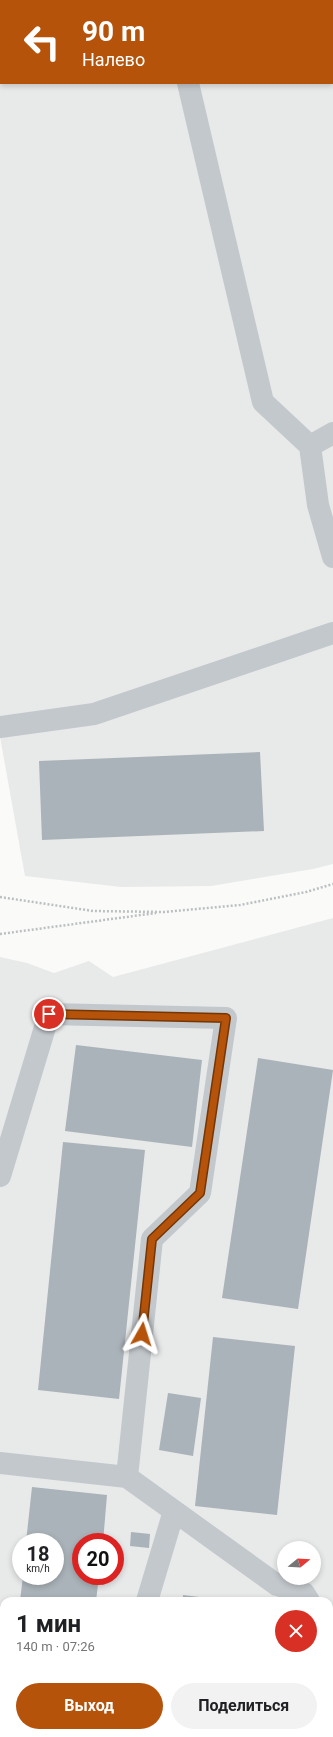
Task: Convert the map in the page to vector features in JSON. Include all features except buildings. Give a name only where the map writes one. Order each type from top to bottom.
[{"type":"lane","points":[[188,84],[263,402],[310,446],[318,505],[333,558]]},
{"type":"lane","points":[[310,446],[333,433]]},
{"type":"lane","points":[[0,727],[94,714],[333,633]]},
{"type":"lane","points":[[0,1176],[49,1014],[226,1018],[200,1193],[152,1239],[127,1477]]},
{"type":"lane","points":[[0,1463],[127,1477],[277,1585],[304,1593],[306,1597]]},
{"type":"lane","points":[[148,1597],[174,1511]]},
{"type":"path","points":[[0,934],[164,912],[240,905],[306,892],[333,884]]},
{"type":"path","points":[[0,897],[93,911],[164,912]]},
{"type":"shaded area","points":[[0,84],[333,84],[333,864],[313,869],[211,886],[121,887],[25,876],[0,737]]},
{"type":"shaded area","points":[[333,918],[333,1597],[0,1597],[0,957],[27,963],[54,973],[89,961],[113,977]]},
{"type":"route","points":[[49,1014],[226,1018],[200,1193],[152,1239],[142,1334]]}]
